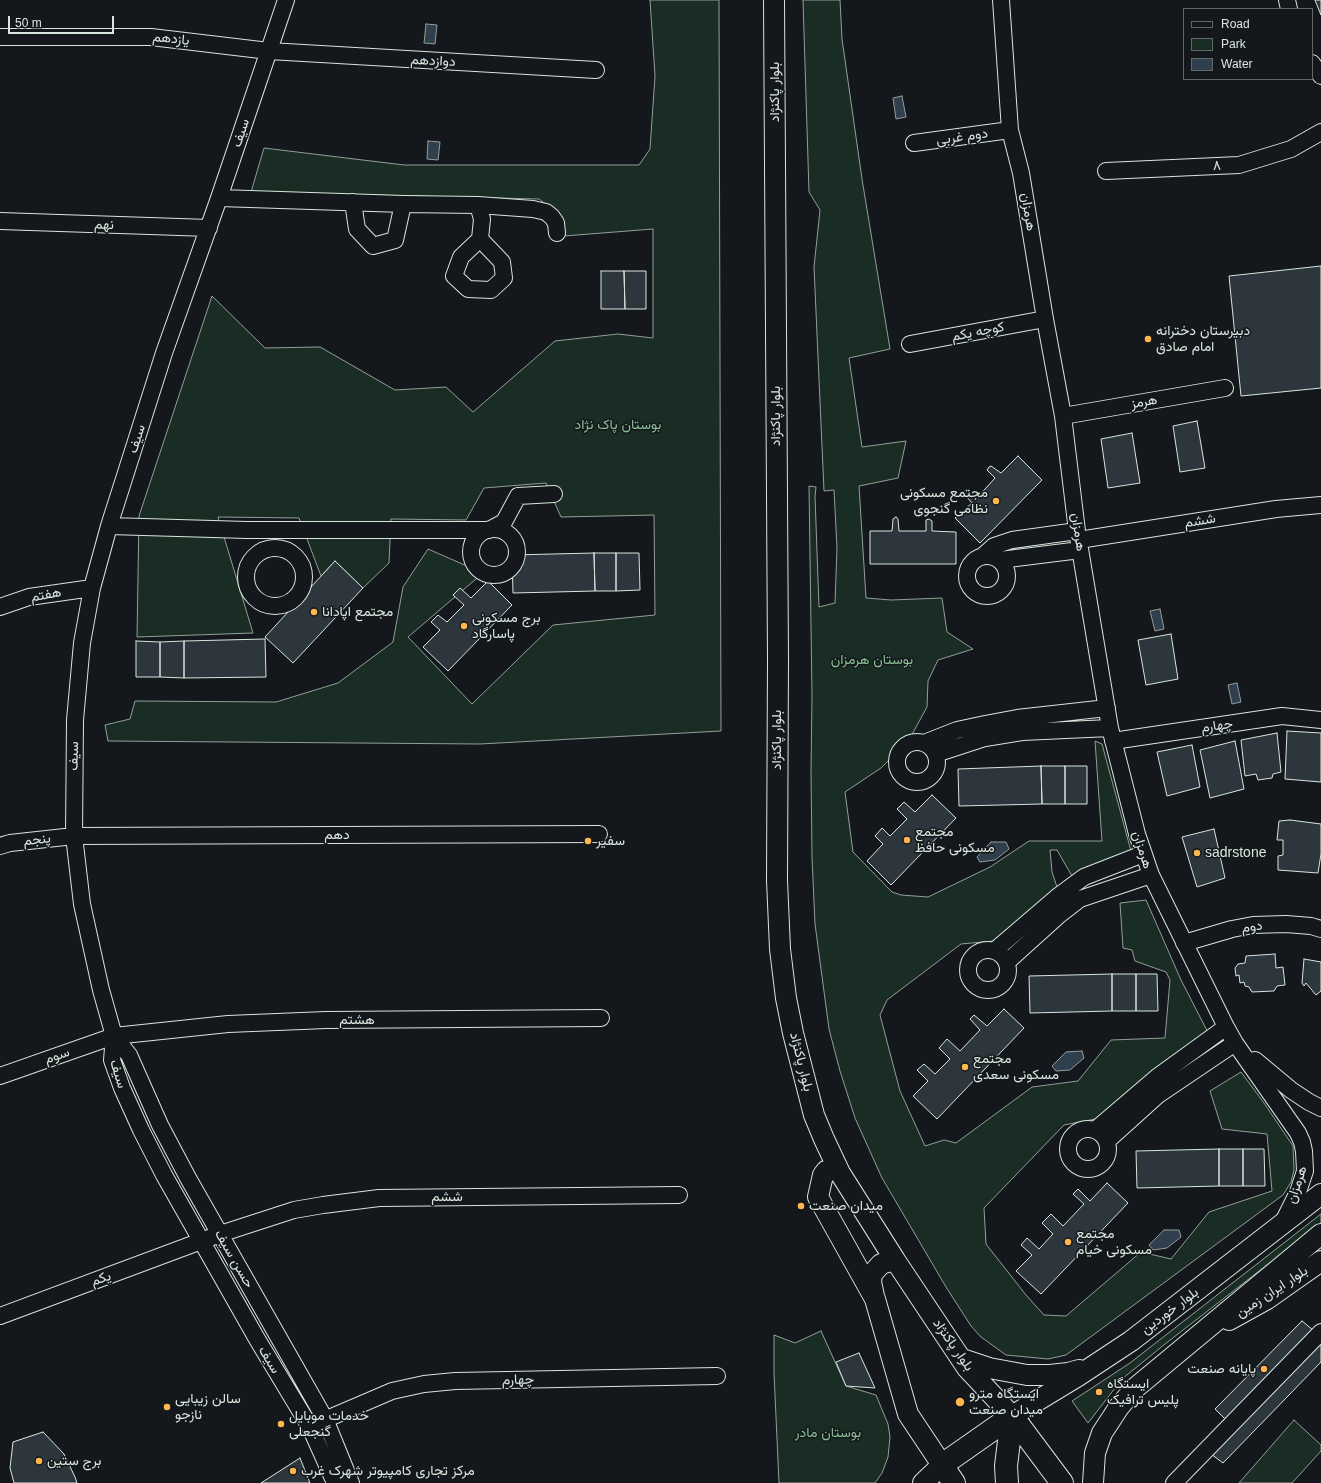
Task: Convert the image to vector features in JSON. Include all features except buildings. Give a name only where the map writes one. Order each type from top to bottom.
[{"type":"highway","points":[[954,1483],[942,1465],[1012,1416]]},
{"type":"highway","points":[[1007,1483],[1006,1466],[1012,1416]]},
{"type":"highway","points":[[1012,1416],[1062,1483]]},
{"type":"main road","name":"بلوار پاکنژاد","points":[[774,0],[778,643],[777,880],[780,949],[793,1033],[814,1115],[840,1173],[895,1260],[967,1368],[1012,1416]]},
{"type":"main road","points":[[840,1173],[834,1170],[826,1171],[823,1175],[818,1197],[875,1299]]},
{"type":"main road","name":"بلوار خوردین","points":[[1012,1416],[1100,1362],[1131,1341],[1321,1194]]},
{"type":"main road","points":[[1093,1483],[1095,1453],[1098,1442],[1107,1424],[1134,1389],[1288,1259],[1321,1234]]},
{"type":"main road","points":[[895,1260],[881,1264],[872,1274],[871,1282],[908,1414],[942,1465],[924,1483]]},
{"type":"main road","name":"بلوار ایران زمین","points":[[1202,1333],[1256,1306],[1316,1266]]},
{"type":"main road","points":[[962,1359],[989,1368],[1028,1375],[1068,1373],[1100,1362]]},
{"type":"street","name":"سیف","points":[[286,0],[209,228],[164,353],[109,526],[92,588],[82,643],[75,720],[74,836],[82,904],[100,990],[114,1036],[112,1060],[122,1088],[140,1130],[201,1242],[257,1339],[310,1426],[335,1483]]},
{"type":"street","name":"هرمزان","points":[[1001,0],[1010,130],[1021,173],[1045,319],[1063,416],[1079,540],[1112,734],[1136,834],[1151,875],[1226,1027],[1298,1133],[1304,1151],[1305,1171],[1298,1192],[1281,1226]]},
{"type":"street","name":"یازدهم","points":[[0,37],[151,37],[269,51]]},
{"type":"street","name":"دوازدهم","points":[[269,51],[596,70]]},
{"type":"street","points":[[1313,64],[1321,76]]},
{"type":"street","name":"دوم غربی","points":[[914,143],[1010,130]]},
{"type":"street","name":"۸","points":[[1106,171],[1239,165],[1291,149],[1321,132]]},
{"type":"street","points":[[219,198],[478,205],[533,208],[546,212],[552,217],[556,223],[557,233]]},
{"type":"street","points":[[353,202],[357,229],[373,246],[395,240],[404,204]]},
{"type":"street","points":[[478,205],[482,220],[480,239]]},
{"type":"street","name":"نهم","points":[[0,221],[209,228]]},
{"type":"street","name":"کوچه یکم","points":[[910,344],[1045,319]]},
{"type":"street","name":"هرمز","points":[[1063,416],[1225,388]]},
{"type":"street","points":[[109,526],[247,530],[489,530],[504,522],[518,496],[554,494]]},
{"type":"street","name":"ششم","points":[[1079,540],[1276,509],[1321,505]]},
{"type":"street","points":[[247,530],[258,553]]},
{"type":"street","points":[[984,556],[994,546],[1012,540],[1079,540]]},
{"type":"street","points":[[1000,560],[1079,540]]},
{"type":"street","points":[[984,556],[994,556],[1000,560],[1006,568],[1008,575],[1004,588],[999,592],[986,596],[973,591],[969,586],[967,573],[973,561],[984,556]]},
{"type":"street","name":"هفتم","points":[[0,607],[29,597],[92,588]]},
{"type":"street","points":[[924,743],[936,754],[936,768],[928,779],[922,782],[909,781],[899,772],[897,766],[899,753],[902,748],[908,744],[914,742],[924,743],[957,730],[1019,725],[1107,708]]},
{"type":"street","name":"چهارم","points":[[1019,725],[1112,734],[1282,716],[1321,720]]},
{"type":"street","points":[[936,754],[1019,725]]},
{"type":"street","name":"دهم","points":[[74,836],[599,834]]},
{"type":"street","name":"پنجم","points":[[0,846],[10,843],[74,836]]},
{"type":"street","points":[[1007,962],[1058,916],[1076,893],[1084,877],[1143,854]]},
{"type":"street","points":[[994,951],[1076,893],[1151,875]]},
{"type":"street","name":"دوم","points":[[1184,943],[1232,929],[1253,925],[1286,924],[1311,926],[1321,929]]},
{"type":"street","points":[[979,951],[994,951],[1003,956],[1007,962],[1007,976],[1004,982],[993,989],[986,990],[979,988],[970,980],[968,973],[969,961],[979,951]]},
{"type":"street","name":"هشتم","points":[[114,1036],[228,1024],[326,1020],[601,1018]]},
{"type":"street","points":[[1095,1130],[1176,1072],[1226,1027]]},
{"type":"street","name":"سوم","points":[[0,1076],[114,1036]]},
{"type":"street","name":"حسن سیف","points":[[114,1036],[129,1055],[160,1125],[325,1419],[351,1483]]},
{"type":"street","name":"هرمزان","points":[[1236,1043],[1291,1090],[1321,1108]]},
{"type":"street","points":[[1107,1142],[1158,1095],[1176,1072],[1236,1043]]},
{"type":"street","points":[[1085,1129],[1095,1130],[1103,1136],[1107,1142],[1107,1155],[1104,1161],[1093,1169],[1080,1168],[1070,1159],[1068,1153],[1070,1140],[1079,1131],[1085,1129]]},
{"type":"street","name":"ششم","points":[[201,1242],[220,1234],[294,1210],[379,1198],[678,1195]]},
{"type":"street","name":"یکم","points":[[0,1316],[201,1242]]},
{"type":"street","points":[[1174,1483],[1321,1332]]},
{"type":"street","name":"چهارم","points":[[310,1426],[392,1391],[424,1384],[455,1381],[717,1376]]},
{"type":"green space","name":"بوستان پاک نژاد","points":[[650,0],[719,0],[721,731],[480,744],[108,741],[105,725],[130,719],[135,701],[276,702],[338,683],[393,642],[403,587],[428,549],[483,573],[408,637],[472,704],[553,625],[655,615],[654,515],[561,517],[546,483],[484,488],[466,520],[391,519],[389,563],[363,588],[335,561],[321,576],[299,518],[218,517],[253,633],[137,637],[139,516],[212,296],[265,348],[320,347],[395,390],[446,387],[473,412],[555,341],[618,334],[653,338],[653,229],[564,236],[556,212],[539,199],[251,192],[264,148],[404,165],[639,165],[650,149],[655,76]]},
{"type":"green space","name":"بوستان هرمزان","points":[[803,0],[840,0],[842,39],[862,179],[890,349],[849,358],[862,447],[906,441],[898,478],[859,486],[866,598],[891,600],[942,598],[947,632],[973,649],[938,660],[928,681],[927,707],[909,740],[881,768],[845,792],[853,852],[892,892],[901,895],[928,897],[990,867],[1029,841],[1102,841],[1095,741],[1102,744],[1134,862],[1076,883],[1057,850],[1050,850],[1052,872],[1060,896],[1005,940],[961,944],[887,1000],[880,1015],[900,1091],[925,1146],[944,1140],[956,1143],[1032,1087],[1078,1081],[1111,1040],[1165,1038],[1170,980],[1166,972],[1135,961],[1132,950],[1123,948],[1120,903],[1146,900],[1181,980],[1217,1050],[1121,1114],[1064,1125],[984,1208],[986,1244],[1026,1295],[1044,1315],[1066,1316],[1141,1252],[1171,1259],[1209,1212],[1272,1191],[1267,1134],[1222,1129],[1210,1091],[1241,1072],[1293,1146],[1294,1170],[1291,1182],[1283,1195],[1066,1355],[1048,1359],[1006,1355],[981,1337],[971,1326],[946,1287],[882,1178],[855,1118],[840,1071],[829,1029],[815,924],[812,857],[812,696],[809,486],[816,487],[815,496],[819,607],[835,603],[837,548],[834,490],[824,491],[814,267],[820,210],[809,192]]},
{"type":"green space","points":[[1321,1214],[1321,1223],[1122,1379],[1088,1423],[1072,1401],[1130,1363]]},
{"type":"green space","name":"بوستان مادر","points":[[821,1331],[846,1386],[876,1395],[888,1424],[890,1437],[888,1457],[882,1473],[875,1483],[779,1483],[774,1373],[774,1335],[795,1343]]},
{"type":"green space","points":[[1294,1420],[1321,1445],[1321,1451],[1292,1483],[1239,1483]]},
{"type":"water","points":[[426,24],[437,25],[435,44],[424,43]]},
{"type":"water","points":[[902,96],[906,117],[896,119],[893,98]]},
{"type":"water","points":[[428,141],[440,142],[438,160],[427,159]]},
{"type":"water","points":[[1160,609],[1164,629],[1155,631],[1150,611]]},
{"type":"water","points":[[1237,683],[1241,702],[1232,704],[1228,685]]},
{"type":"water","points":[[991,842],[1006,842],[1009,849],[995,860],[980,862],[977,857]]},
{"type":"water","points":[[1082,1051],[1084,1058],[1070,1070],[1056,1071],[1052,1066],[1066,1052]]},
{"type":"water","points":[[1164,1230],[1179,1230],[1181,1237],[1167,1248],[1153,1250],[1149,1245]]},
{"type":"place","name":"دبیرستان دخترانه امام صادق","points":[[1148,339]]},
{"type":"place","name":"مجتمع مسکونی نظامی گنجوی","points":[[996,501]]},
{"type":"place","name":"مجتمع اپادانا","points":[[314,612]]},
{"type":"place","name":"برج مسکونی پاسارگاد","points":[[464,626]]},
{"type":"place","name":"مجتمع مسکونی حافظ","points":[[907,840]]},
{"type":"place","name":"سفیر","points":[[588,841]]},
{"type":"place","name":"sadrstone","points":[[1197,853]]},
{"type":"place","name":"مجتمع مسکونی سعدی","points":[[965,1067]]},
{"type":"place","name":"میدان صنعت","points":[[801,1206]]},
{"type":"place","name":"مجتمع مسکونی خیام","points":[[1068,1242]]},
{"type":"place","name":"پایانه صنعت","points":[[1264,1369]]},
{"type":"place","name":"ایستگاه پلیس ترافیک","points":[[1099,1392]]},
{"type":"place","name":"ایستگاه مترو میدان صنعت","points":[[960,1402]]},
{"type":"place","name":"سالن زیبایی نازجو","points":[[167,1407]]},
{"type":"place","name":"خدمات موبایل گنجعلی","points":[[281,1424]]},
{"type":"place","name":"برج ستین","points":[[39,1461]]},
{"type":"place","name":"مرکز تجاری کامپیوتر شهرک غرب","points":[[293,1471]]}]
